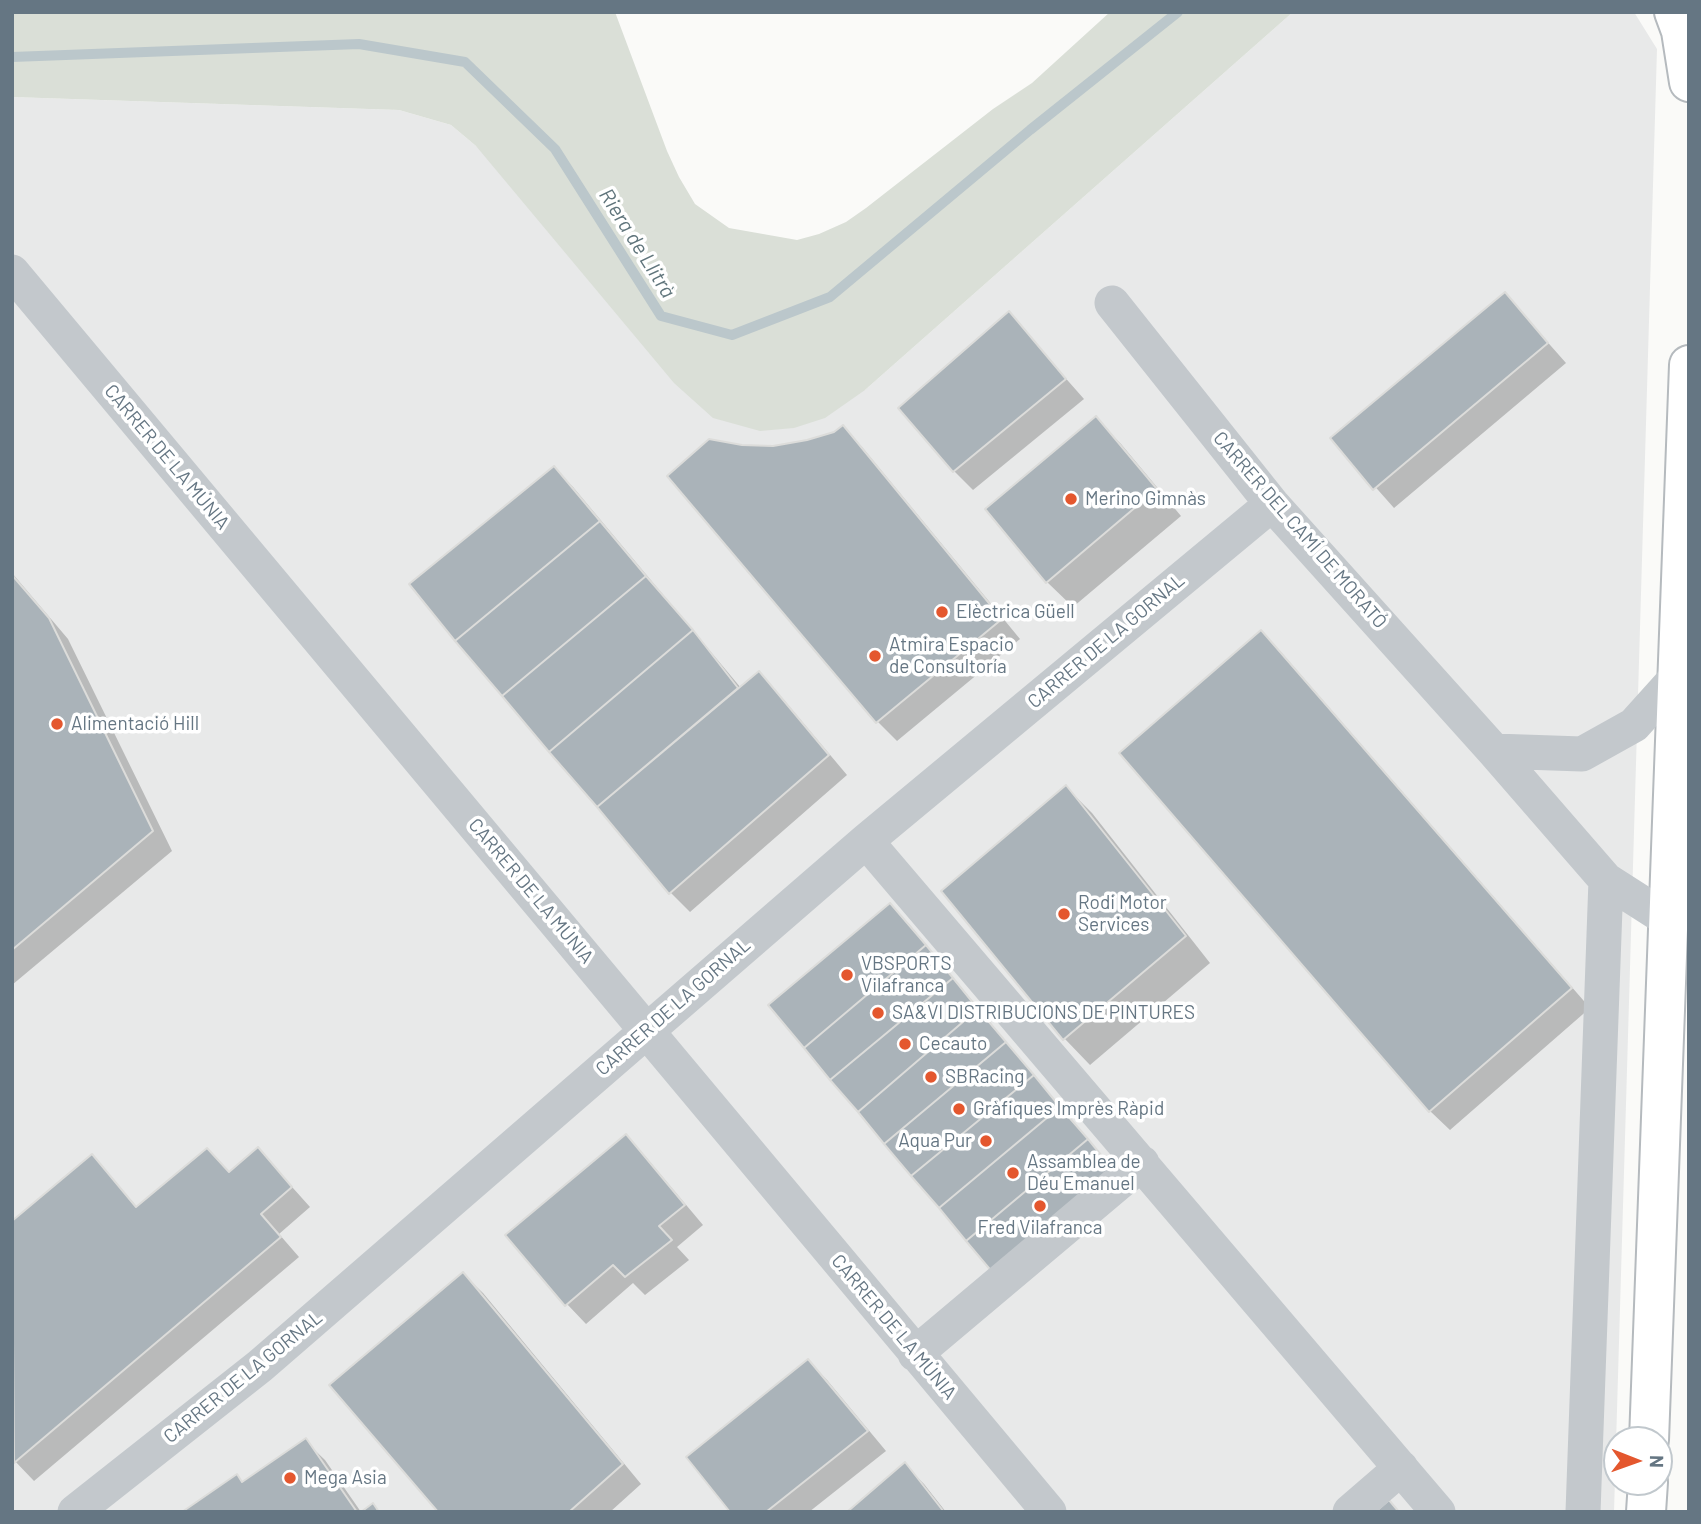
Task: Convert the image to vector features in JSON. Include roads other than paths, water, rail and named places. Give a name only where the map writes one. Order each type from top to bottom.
[{"type":"main road","points":[[1674,12],[1681,31],[1689,82]]},
{"type":"main road","points":[[1649,1426],[1689,365]]},
{"type":"street","name":"CARRER DE LA MÚNIA","points":[[12,272],[1049,1512]]},
{"type":"street","name":"CARRER DEL CAMÍ DE MORATÓ","points":[[1112,303],[1272,503],[1606,880],[1667,919]]},
{"type":"street","name":"CARRER DE LA GORNAL","points":[[75,1512],[260,1366],[866,841],[1272,503]]},
{"type":"street","points":[[1494,751],[1583,754],[1634,725],[1679,674]]},
{"type":"street","points":[[866,841],[1438,1512]]},
{"type":"street","points":[[1583,1512],[1606,880]]},
{"type":"street","points":[[915,1354],[1142,1163]]},
{"type":"street","points":[[1350,1512],[1401,1468]]},
{"type":"waterway","name":"Riera de Llitrà","points":[[12,57],[359,44],[465,62],[555,149],[661,316],[732,335],[830,297],[1030,130],[1178,12]]},
{"type":"place","name":"Merino Gimnàs","points":[[1071,499]]},
{"type":"place","name":"Elèctrica Güell","points":[[942,612]]},
{"type":"place","name":"Atmira Espacio de Consultoría","points":[[875,656]]},
{"type":"place","name":"Alimentació Hill","points":[[57,724]]},
{"type":"place","name":"Rodi Motor Services","points":[[1064,914]]},
{"type":"place","name":"VBSPORTS Vilafranca","points":[[847,975]]},
{"type":"place","name":"SA&VI DISTRIBUCIONS DE PINTURES","points":[[878,1013]]},
{"type":"place","name":"Cecauto","points":[[905,1044]]},
{"type":"place","name":"SBRacing","points":[[931,1077]]},
{"type":"place","name":"Gràfiques Imprès Ràpid","points":[[959,1109]]},
{"type":"place","name":"Aqua Pur","points":[[986,1141]]},
{"type":"place","name":"Assamblea de Déu Emanuel","points":[[1013,1173]]},
{"type":"place","name":"Fred Vilafranca","points":[[1040,1206]]},
{"type":"place","name":"Mega Asia","points":[[290,1478]]}]
